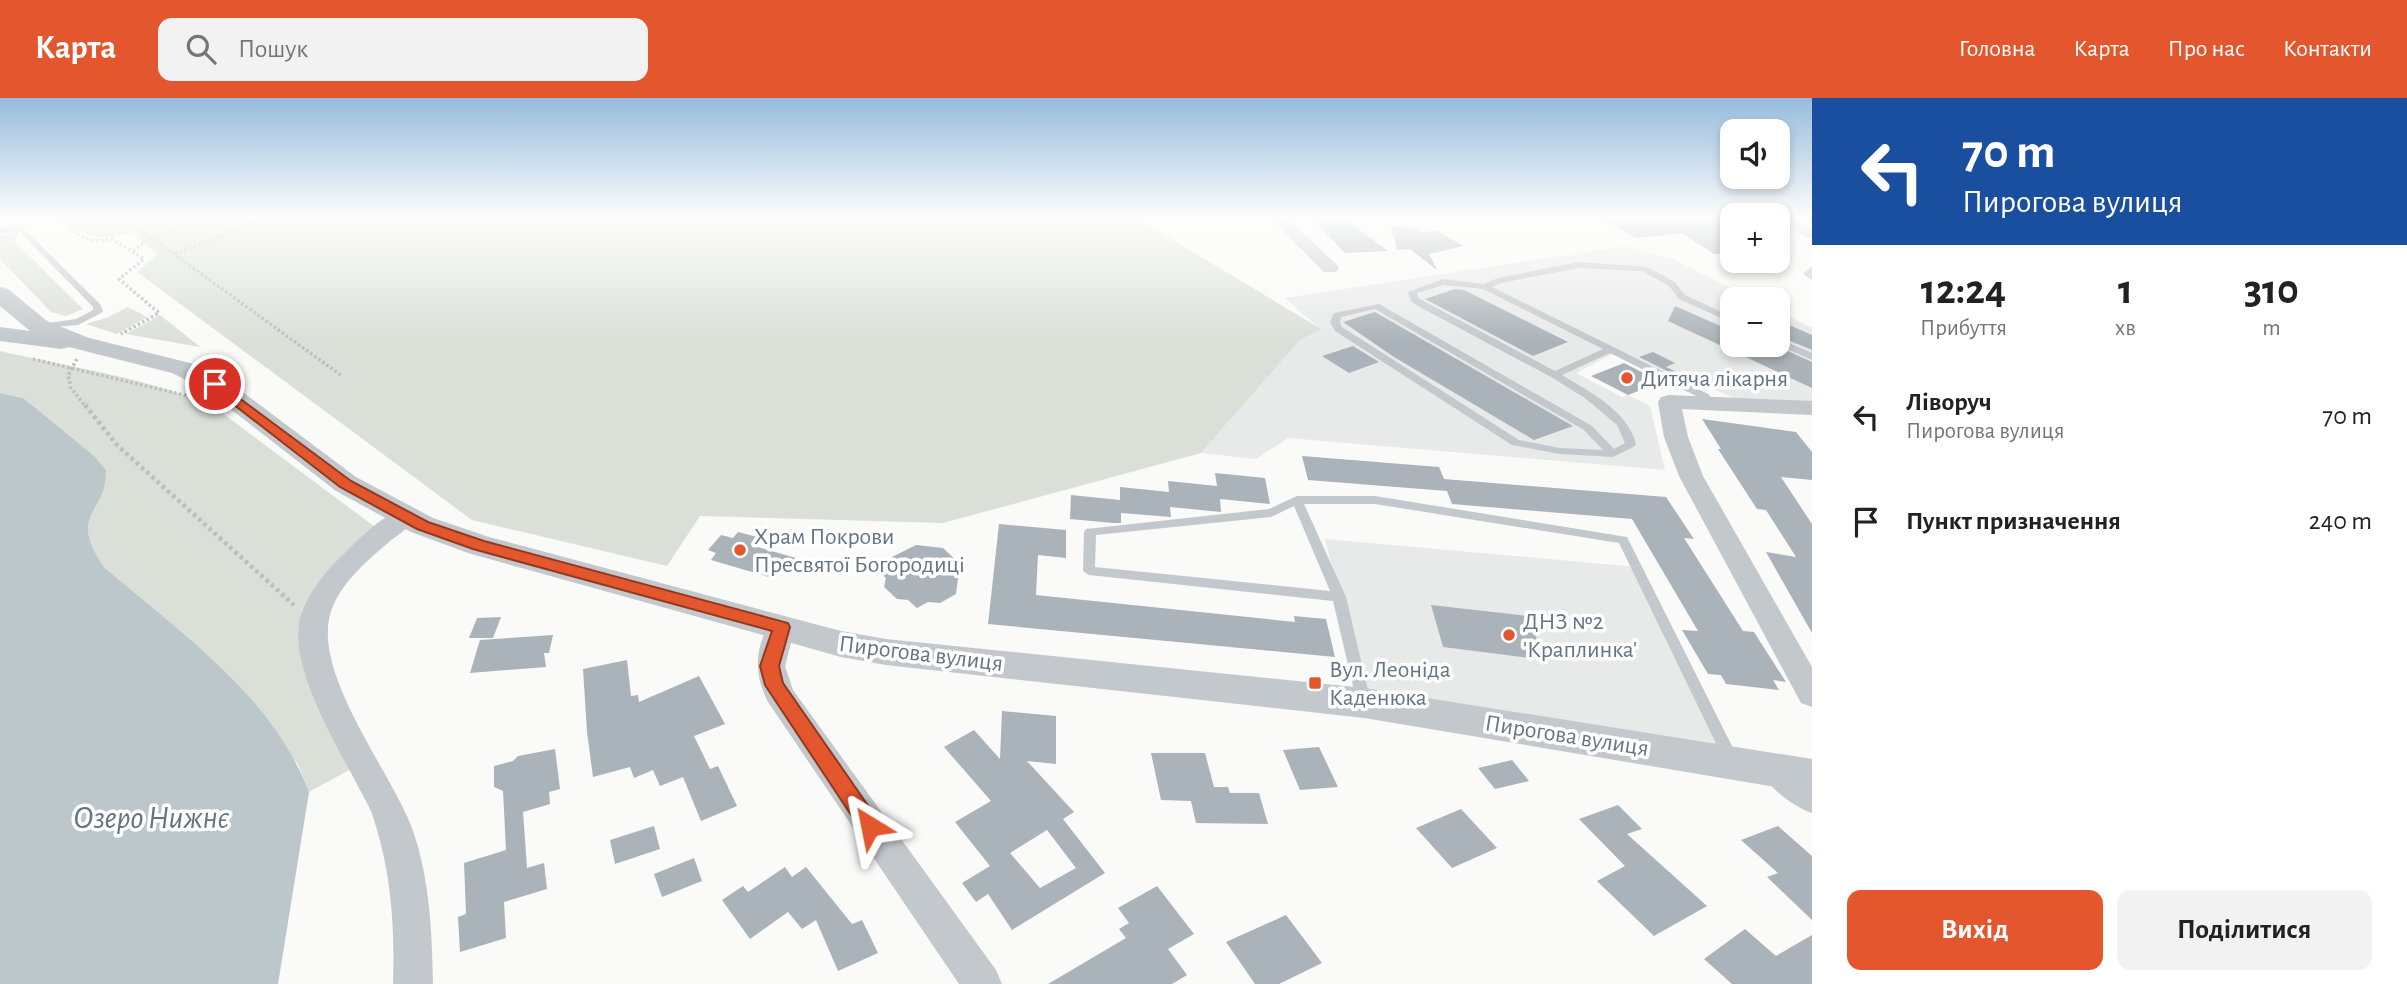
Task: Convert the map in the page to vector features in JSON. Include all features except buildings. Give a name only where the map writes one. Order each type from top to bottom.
[{"type":"street","points":[[1321,259],[1330,268]]},
{"type":"street","name":"Пирогова вулиця","points":[[0,294],[76,356]]},
{"type":"street","name":"Пирогова вулиця","points":[[0,334],[76,356],[153,359],[181,368],[215,384],[346,484],[404,517],[479,545],[825,640],[886,652],[1364,703],[1732,761],[1794,773],[1812,799]]},
{"type":"street","points":[[1812,408],[1669,402],[1676,437],[1691,476],[1812,695]]},
{"type":"street","points":[[404,517],[346,568],[320,603],[313,622],[314,642],[329,697],[388,812],[402,855],[412,916],[413,984]]},
{"type":"street","points":[[781,627],[769,666],[779,694],[982,984]]},
{"type":"lane","points":[[38,326],[79,322],[98,311],[97,306],[52,259]]},
{"type":"lane","points":[[1485,287],[1498,281],[1579,265],[1644,269],[1672,284],[1682,297],[1720,314]]},
{"type":"lane","points":[[1812,269],[1807,274],[1812,278]]},
{"type":"lane","points":[[1613,454],[1588,428],[1376,306],[1337,315],[1335,322],[1338,329],[1516,443],[1560,451],[1613,454],[1631,444],[1630,434],[1612,413],[1555,375],[1421,304],[1414,299],[1412,292],[1443,282],[1485,287],[1704,396],[1712,404]]},
{"type":"lane","points":[[1790,347],[1812,357]]},
{"type":"lane","points":[[1555,375],[1609,350]]},
{"type":"lane","points":[[1297,500],[1339,597],[1364,703]]},
{"type":"lane","points":[[1339,597],[1089,571],[1090,532],[1271,513],[1297,500],[1375,500],[1623,540],[1732,761]]},
{"type":"path","points":[[114,338],[159,313],[119,279],[144,259]]},
{"type":"path","points":[[181,259],[342,376]]},
{"type":"path","points":[[193,398],[76,356],[68,375],[71,388],[117,446],[313,622]]},
{"type":"shaded area","points":[[0,259],[33,259],[83,309],[66,316],[51,312]]},
{"type":"shaded area","points":[[152,259],[1205,259],[1321,329],[1299,341],[1201,453],[943,523],[700,516],[667,566],[472,520],[137,272]]},
{"type":"shaded area","points":[[1538,259],[1674,259],[1729,287],[1720,287],[1720,357],[1790,357],[1790,317],[1812,328],[1812,405],[1738,400],[1679,373],[1666,379],[1618,351],[1576,373],[1622,397],[1628,395],[1650,406],[1665,470],[1288,438],[1256,459],[1201,453],[1299,341],[1320,329],[1285,298]]},
{"type":"shaded area","points":[[128,307],[147,317],[117,334],[86,324],[106,318]]},
{"type":"shaded area","points":[[160,315],[200,347],[126,334]]},
{"type":"shaded area","points":[[0,351],[140,382],[217,409],[383,533],[313,622],[362,763],[309,792],[298,764],[207,656],[104,567],[93,549],[88,524],[105,485],[106,470],[23,398],[0,393]]},
{"type":"shaded area","name":"ДНЗ №2 'Краплинка'","points":[[1325,539],[1637,567],[1732,761],[1364,703]]},
{"type":"water","name":"Озеро Нижнє","points":[[0,393],[23,398],[94,456],[106,470],[105,485],[88,524],[93,549],[104,567],[221,668],[272,725],[293,757],[309,792],[278,984],[0,984]]},
{"type":"place","name":"Дитяча лікарня","points":[[1627,378]]},
{"type":"place","name":"Храм Покрови Пресвятої Богородиці","points":[[740,550]]},
{"type":"place","name":"ДНЗ №2 'Краплинка'","points":[[1509,635]]},
{"type":"place","name":"Вул. Леоніда Каденюка","points":[[1315,683]]},
{"type":"route","points":[[215,384],[346,484],[422,525],[479,545],[781,627],[769,666],[774,685],[870,826]]}]
